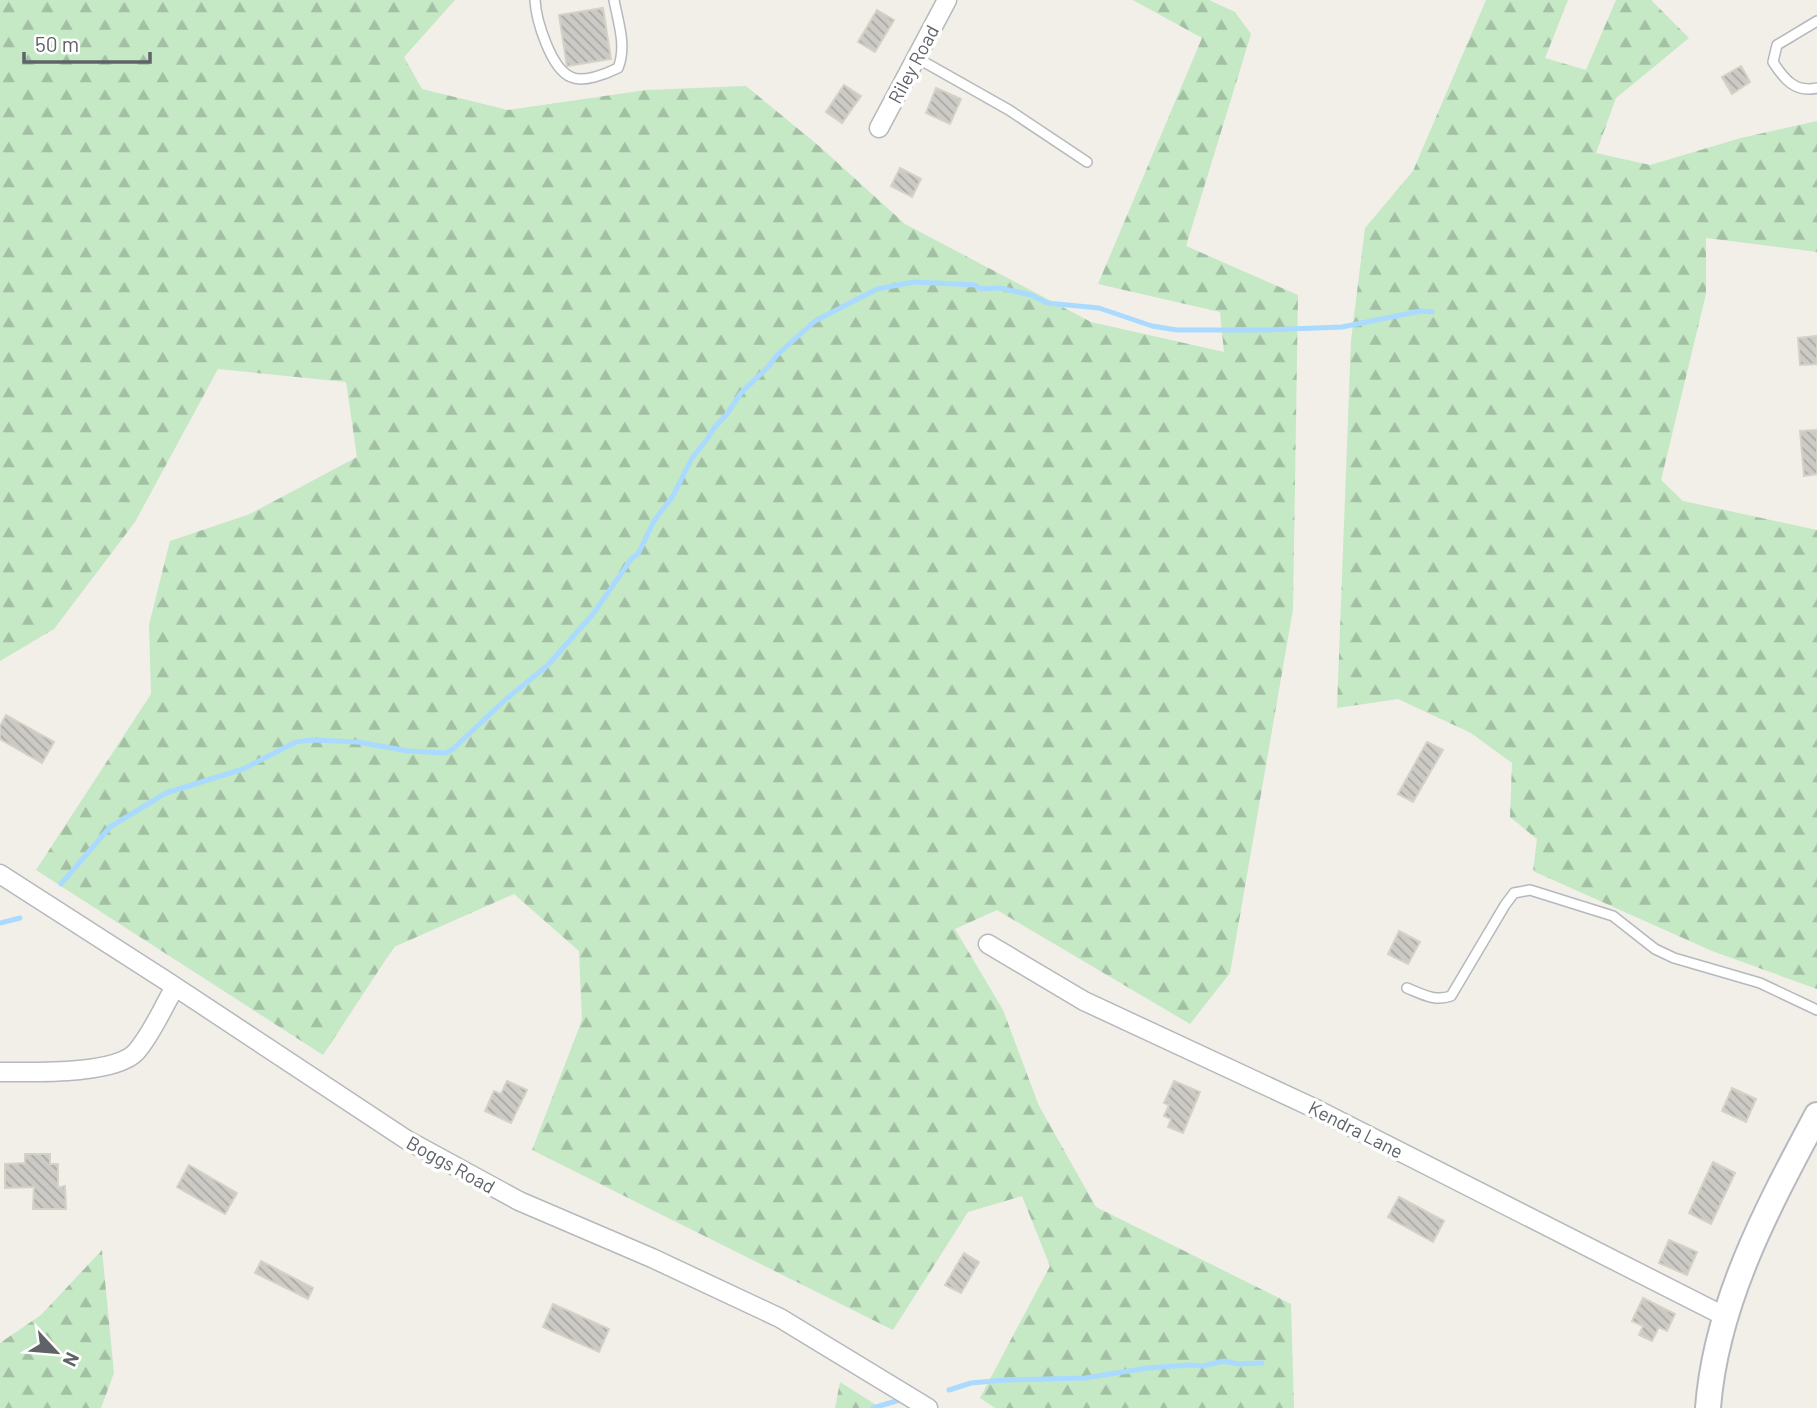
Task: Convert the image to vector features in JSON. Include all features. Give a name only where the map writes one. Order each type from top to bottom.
[{"type":"street","name":"Riley Road","points":[[879,128],[947,0]]},
{"type":"street","name":"Boggs Road","points":[[0,874],[407,1140],[519,1201],[652,1258],[780,1318],[928,1408]]},
{"type":"street","name":"Kendra Lane","points":[[988,944],[1084,1001],[1316,1109],[1724,1316]]},
{"type":"street","points":[[0,1072],[63,1071],[120,1063],[136,1053],[175,987]]},
{"type":"street","points":[[1708,1408],[1714,1359],[1724,1316],[1749,1248],[1817,1115]]},
{"type":"lane","points":[[535,0],[546,43],[557,66],[568,76],[577,79],[618,68],[622,59],[622,42],[614,0]]},
{"type":"lane","points":[[1817,21],[1777,45],[1773,62],[1785,81],[1806,91],[1817,88]]},
{"type":"lane","points":[[917,58],[1009,110],[1087,162]]},
{"type":"lane","points":[[1407,988],[1433,999],[1451,996],[1505,905],[1514,893],[1530,890],[1614,916],[1655,949],[1674,958],[1760,983],[1817,1010]]},
{"type":"green space","points":[[0,0],[455,0],[404,57],[422,89],[508,110],[646,90],[746,86],[819,146],[905,224],[1091,322],[1224,352],[1220,312],[1098,284],[1202,38],[1133,0],[1209,0],[1235,12],[1251,34],[1186,246],[1298,295],[1293,609],[1230,973],[1190,1024],[997,910],[955,929],[1003,1010],[1039,1106],[1096,1207],[1291,1304],[1294,1408],[995,1408],[980,1398],[1050,1266],[1022,1196],[968,1212],[893,1330],[532,1150],[582,1020],[579,951],[514,894],[394,947],[323,1055],[36,870],[151,694],[149,625],[170,541],[250,514],[357,457],[346,382],[218,369],[135,522],[54,629],[0,661]]},
{"type":"green space","points":[[1486,0],[1568,0],[1545,58],[1586,70],[1616,0],[1651,0],[1689,38],[1616,98],[1596,153],[1650,165],[1741,138],[1817,121],[1817,252],[1706,238],[1706,294],[1661,480],[1683,501],[1817,530],[1817,989],[1712,951],[1533,871],[1537,839],[1510,817],[1512,763],[1471,733],[1398,699],[1337,708],[1351,340],[1365,228],[1413,171]]},
{"type":"green space","points":[[102,1250],[114,1373],[101,1408],[0,1408],[0,1343],[41,1315]]},
{"type":"green space","points":[[840,1382],[881,1408],[835,1408]]},
{"type":"building","points":[[603,8],[611,59],[567,66],[559,15]]},
{"type":"building","points":[[877,10],[894,20],[875,52],[858,42]]},
{"type":"building","points":[[1741,66],[1750,82],[1732,94],[1722,77]]},
{"type":"building","points":[[844,85],[861,96],[842,123],[826,112]]},
{"type":"building","points":[[936,88],[961,99],[950,124],[926,113]]},
{"type":"building","points":[[900,168],[921,179],[912,197],[891,186]]},
{"type":"building","points":[[1817,336],[1817,364],[1800,365],[1798,338]]},
{"type":"building","points":[[1817,430],[1817,474],[1804,476],[1800,431]]},
{"type":"building","points":[[6,715],[54,742],[42,763],[0,739],[0,726]]},
{"type":"building","points":[[1427,742],[1443,750],[1413,802],[1398,794]]},
{"type":"building","points":[[1399,931],[1420,942],[1408,964],[1388,954]]},
{"type":"building","points":[[507,1081],[527,1090],[511,1123],[485,1111],[494,1091],[501,1094]]},
{"type":"building","points":[[1174,1081],[1200,1092],[1183,1133],[1168,1127],[1171,1119],[1164,1116],[1169,1105],[1164,1103]]},
{"type":"building","points":[[1732,1088],[1756,1099],[1746,1122],[1722,1111]]},
{"type":"building","points":[[25,1154],[50,1154],[50,1164],[58,1164],[58,1188],[65,1186],[66,1209],[33,1209],[34,1187],[5,1188],[5,1164],[25,1163]]},
{"type":"building","points":[[1713,1162],[1735,1173],[1711,1224],[1689,1213]]},
{"type":"building","points":[[189,1165],[237,1193],[225,1214],[177,1187]]},
{"type":"building","points":[[1399,1197],[1444,1221],[1433,1242],[1388,1217]]},
{"type":"building","points":[[1669,1240],[1697,1252],[1687,1275],[1659,1263]]},
{"type":"building","points":[[964,1253],[979,1262],[961,1293],[945,1285]]},
{"type":"building","points":[[261,1261],[313,1288],[308,1299],[255,1273]]},
{"type":"building","points":[[1643,1298],[1675,1314],[1667,1331],[1659,1327],[1652,1341],[1639,1335],[1643,1326],[1632,1321]]},
{"type":"building","points":[[553,1304],[609,1329],[599,1352],[543,1327]]},
{"type":"waterway","points":[[61,884],[110,827],[166,793],[243,769],[296,742],[358,742],[408,751],[446,753],[453,749],[505,700],[547,666],[593,614],[632,558],[638,554],[654,521],[673,496],[692,458],[741,393],[776,356],[815,321],[877,289],[914,282],[975,285],[981,289],[1000,288],[1031,295],[1047,303],[1099,308],[1152,326],[1177,330],[1342,327],[1421,311],[1432,312]]},
{"type":"waterway","points":[[0,923],[20,918]]},
{"type":"waterway","points":[[949,1390],[971,1383],[1085,1378],[1148,1368],[1203,1366],[1224,1361],[1238,1364],[1262,1363]]},
{"type":"waterway","points":[[873,1408],[903,1399]]}]
